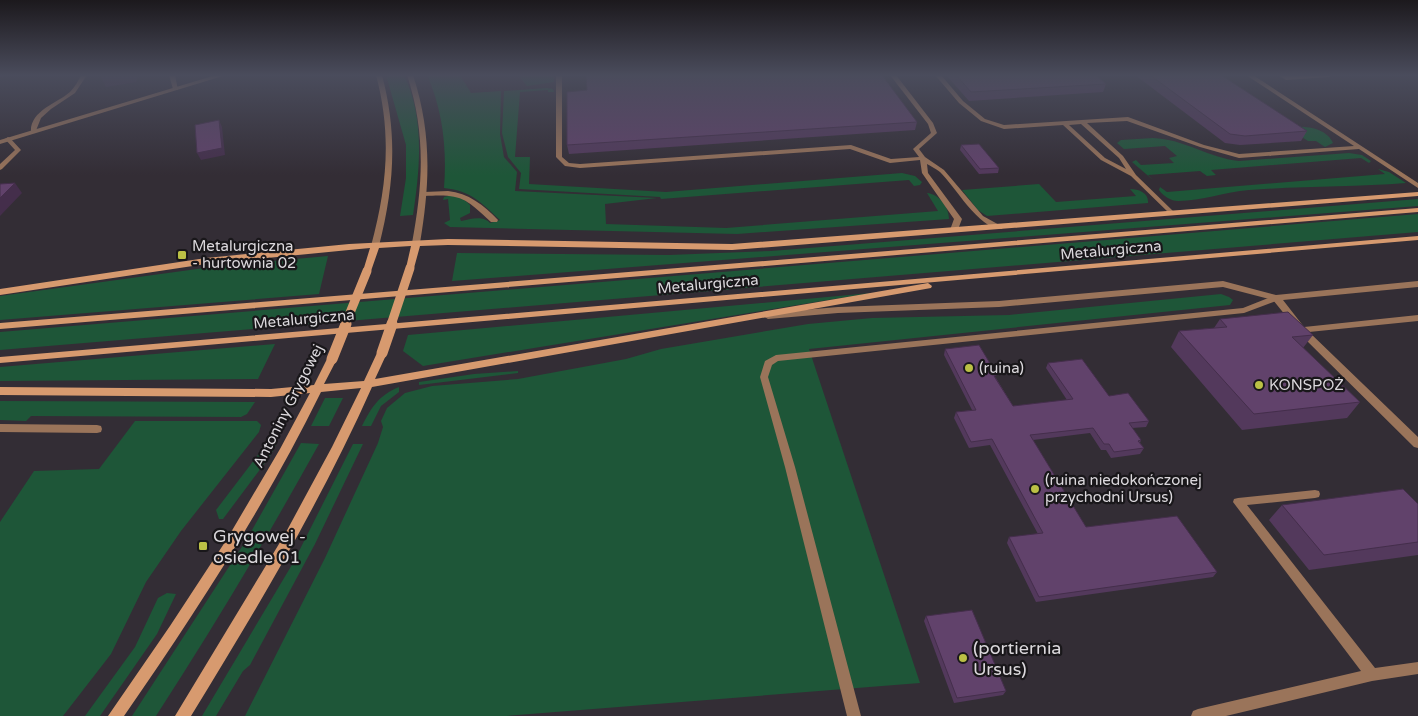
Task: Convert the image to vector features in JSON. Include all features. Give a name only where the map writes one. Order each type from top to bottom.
[{"type":"main road","points":[[0,292],[206,261],[416,243],[732,247],[1418,194]]},
{"type":"main road","name":"Metalurgiczna","points":[[0,326],[1418,210]]},
{"type":"main road","name":"Metalurgiczna","points":[[0,360],[1418,238]]},
{"type":"main road","points":[[182,716],[285,548],[314,496],[369,384],[382,353],[410,268],[416,243]]},
{"type":"main road","name":"Antoniny Grygowej","points":[[115,716],[213,571],[267,482],[332,359],[375,246]]},
{"type":"main road","points":[[0,391],[271,392],[369,384],[859,299],[978,276]]},
{"type":"street","points":[[0,142],[113,108]]},
{"type":"street","name":"Antoniny Grygowej","points":[[375,246],[382,221],[391,149],[387,108]]},
{"type":"street","points":[[416,243],[424,194],[424,130],[421,108]]},
{"type":"street","points":[[752,317],[848,310],[999,304],[1223,284],[1276,298],[1418,284]]},
{"type":"street","points":[[1276,298],[1302,330],[1418,444]]},
{"type":"street","points":[[1302,330],[1418,318]]},
{"type":"street","points":[[0,428],[97,429]]},
{"type":"lane","points":[[33,132],[34,122],[48,108]]},
{"type":"lane","points":[[559,108],[559,157],[568,164],[580,166],[851,147],[890,161],[923,158]]},
{"type":"lane","points":[[919,108],[931,124],[934,133],[916,149],[923,158],[942,171],[980,217],[999,227]]},
{"type":"lane","points":[[969,108],[983,120],[1004,126],[1128,119],[1202,146],[1239,156],[1360,147]]},
{"type":"lane","points":[[1301,108],[1418,186]]},
{"type":"lane","points":[[1082,122],[1121,157],[1134,176],[1172,213]]},
{"type":"lane","points":[[1064,123],[1104,159],[1134,176]]},
{"type":"lane","points":[[0,168],[18,150],[8,139]]},
{"type":"lane","points":[[923,158],[925,173],[958,219],[954,230]]},
{"type":"lane","points":[[424,194],[458,193],[466,196],[494,220]]},
{"type":"lane","points":[[854,716],[790,467],[764,377],[768,363],[776,358],[1244,310],[1276,298]]},
{"type":"lane","points":[[1315,494],[1238,502],[1372,675]]},
{"type":"lane","points":[[1198,716],[1372,675],[1418,668]]},
{"type":"green space","points":[[396,108],[415,108],[419,144],[418,180],[413,215],[400,216],[406,178],[406,145]]},
{"type":"green space","points":[[438,108],[501,108],[500,134],[504,157],[517,172],[515,191],[657,198],[605,204],[606,224],[726,228],[938,211],[927,193],[936,196],[943,202],[949,214],[949,219],[737,234],[450,227],[444,223],[450,220],[448,199],[443,200],[444,197],[448,196],[458,197],[470,205],[470,213],[460,218],[461,221],[480,218],[490,223],[500,220],[475,198],[454,189],[444,188],[445,159]]},
{"type":"green space","points":[[503,108],[519,108],[515,157],[530,157],[529,184],[666,192],[902,173],[915,176],[922,182],[920,185],[914,186],[909,180],[661,199],[660,197],[519,189],[521,173],[508,157],[502,133]]},
{"type":"green space","points":[[1295,127],[1317,129],[1326,134],[1333,143],[1325,147],[1316,141],[1308,141],[1294,132]]},
{"type":"green space","points":[[1164,139],[1239,161],[1349,153],[1362,155],[1371,161],[1369,163],[1361,158],[1211,170],[1216,175],[1207,176],[1200,171],[1148,175],[1153,180],[1132,162],[1136,160],[1141,165],[1174,163],[1169,158],[1177,156],[1165,146],[1124,149],[1117,143],[1121,140]]},
{"type":"green space","points":[[1378,169],[1389,172],[1406,183],[1249,190],[1196,200],[1178,201],[1167,198],[1159,190],[1160,187],[1167,192],[1385,174]]},
{"type":"green space","points":[[1039,184],[1056,202],[1136,196],[1130,189],[1143,192],[1147,197],[1148,203],[987,216],[978,210],[962,190]]},
{"type":"green space","points":[[1418,199],[1418,206],[452,281],[457,253],[669,255],[771,251]]},
{"type":"green space","points":[[1418,214],[1418,232],[0,350],[0,332]]},
{"type":"green space","points":[[328,256],[319,294],[0,320],[0,296],[219,266]]},
{"type":"green space","points":[[871,293],[423,366],[403,351],[408,335]]},
{"type":"green space","points":[[1221,294],[1233,300],[1230,305],[809,349],[920,683],[506,716],[245,716],[325,558],[378,443],[383,427],[381,421],[387,408],[405,393],[432,386],[518,379],[626,359],[661,349],[808,324],[872,318],[1009,315]]},
{"type":"green space","points":[[275,344],[258,379],[0,381],[0,367]]},
{"type":"green space","points":[[518,371],[518,373],[419,385],[419,382],[474,374]]},
{"type":"green space","points":[[399,387],[399,392],[381,406],[371,426],[362,426],[376,403],[386,394]]},
{"type":"green space","points":[[325,398],[343,398],[329,426],[311,426]]},
{"type":"green space","points":[[0,401],[255,402],[247,414],[241,417],[31,416],[26,421],[0,420]]},
{"type":"green space","points":[[135,421],[257,421],[261,425],[259,432],[181,531],[146,582],[111,654],[63,716],[0,716],[0,522],[34,471],[99,469]]},
{"type":"green space","points":[[267,443],[277,443],[270,456],[223,519],[219,519],[216,510]]},
{"type":"green space","points":[[301,443],[319,444],[199,649],[156,716],[132,716],[247,539]]},
{"type":"green space","points":[[353,444],[363,444],[315,544],[250,665],[243,671],[216,716],[202,716],[293,563]]},
{"type":"green space","points":[[167,593],[176,594],[157,634],[100,716],[85,716],[135,647],[158,598]]},
{"type":"building","points":[[567,108],[907,108],[917,122],[567,145]]},
{"type":"building","points":[[1195,108],[1272,108],[1307,131],[1245,136],[1230,134]]},
{"type":"building","points":[[219,120],[222,148],[197,153],[195,125]]},
{"type":"building","points":[[979,144],[999,168],[980,169],[961,145]]},
{"type":"building","points":[[15,183],[0,198],[0,184]]},
{"type":"building","name":"KONSPOŻ","points":[[1288,312],[1313,335],[1292,337],[1360,402],[1254,414],[1179,331],[1227,327],[1220,319]]},
{"type":"building","name":"(ruina niedokończonej przychodni Ursus)","points":[[979,345],[997,375],[994,376],[1013,406],[1073,399],[1048,363],[1082,359],[1109,396],[1128,393],[1149,421],[1129,423],[1141,440],[1138,441],[1144,448],[1114,452],[1109,444],[1104,444],[1093,428],[1030,435],[1086,527],[1177,516],[1217,572],[1039,597],[1009,537],[1043,533],[992,439],[971,442],[956,412],[976,410],[945,349]]},
{"type":"building","points":[[1403,489],[1418,504],[1418,542],[1324,555],[1282,505]]},
{"type":"building","name":"(portiernia Ursus)","points":[[972,610],[1006,691],[957,698],[926,616]]},
{"type":"place","name":"Metalurgiczna - hurtownia 02","points":[[182,255]]},
{"type":"place","name":"(ruina)","points":[[969,368]]},
{"type":"place","name":"KONSPOŻ","points":[[1259,385]]},
{"type":"place","name":"(ruina niedokończonej przychodni Ursus)","points":[[1035,489]]},
{"type":"place","name":"Grygowej - osiedle 01","points":[[203,546]]},
{"type":"place","name":"(portiernia Ursus)","points":[[963,658]]}]
